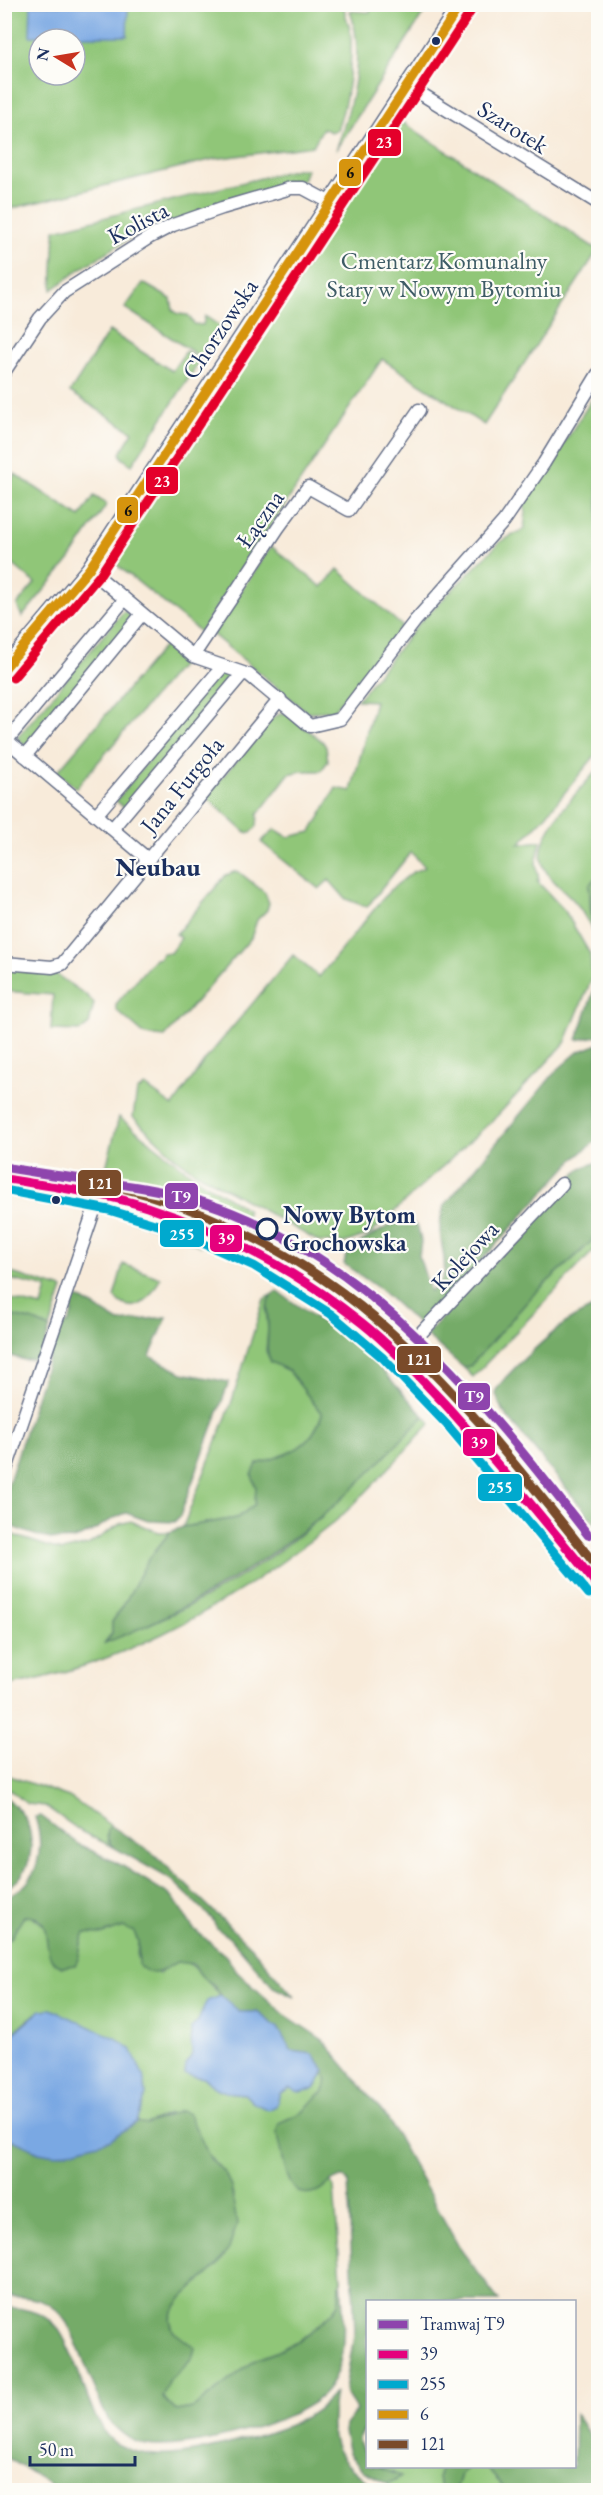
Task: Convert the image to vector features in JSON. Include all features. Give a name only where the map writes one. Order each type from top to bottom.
[{"type":"street","name":"Chorzowska","points":[[4,670],[89,569],[461,4]]},
{"type":"street","name":"Szarotek","points":[[407,85],[598,202]]},
{"type":"street","name":"Kolista","points":[[4,372],[40,318],[64,292],[158,233],[222,208],[291,188],[303,188],[331,203]]},
{"type":"street","points":[[582,194],[598,191]]},
{"type":"street","points":[[89,569],[193,657],[243,673],[280,699],[310,726],[340,719],[415,621],[504,521],[544,464],[598,374]]},
{"type":"street","name":"Łączna","points":[[193,657],[278,528],[308,487],[349,510],[419,410]]},
{"type":"street","points":[[125,599],[6,739],[148,860]]},
{"type":"street","points":[[25,756],[142,614]]},
{"type":"street","points":[[96,815],[224,666]]},
{"type":"street","points":[[112,829],[243,673]]},
{"type":"street","name":"Jana Furgoła","points":[[4,963],[52,967],[62,964],[280,699]]},
{"type":"street","points":[[4,1178],[99,1196],[169,1215],[213,1232],[314,1288],[362,1323],[399,1356],[478,1439],[598,1586]]},
{"type":"street","name":"Kolejowa","points":[[399,1356],[562,1184]]},
{"type":"street","points":[[4,1475],[99,1196]]},
{"type":"green space","points":[[4,5],[344,5],[351,33],[350,72],[344,108],[337,130],[331,132],[323,128],[313,146],[214,159],[5,210]]},
{"type":"green space","points":[[371,5],[429,5],[336,150],[347,116],[357,63],[355,28],[350,11],[370,12]]},
{"type":"green space","name":"Cmentarz Komunalny Stary w Nowym Bytomiu","points":[[399,120],[598,250],[484,425],[382,359],[200,632],[112,561],[287,297]]},
{"type":"green space","points":[[296,169],[307,169],[303,180],[276,186],[148,232],[141,231],[80,269],[52,290],[55,230]]},
{"type":"green space","points":[[143,283],[171,299],[173,310],[178,314],[188,315],[194,324],[203,325],[205,316],[221,327],[202,358],[125,308]]},
{"type":"green space","points":[[109,331],[172,371],[186,351],[200,361],[132,465],[122,458],[120,453],[133,432],[70,392]]},
{"type":"green space","points":[[598,390],[598,752],[543,819],[519,844],[541,841],[536,863],[539,881],[537,881],[565,911],[590,954],[592,978],[565,1043],[498,1115],[370,1234],[344,1243],[319,1242],[196,1172],[176,1158],[133,1117],[137,1091],[145,1086],[173,1106],[205,1060],[293,955],[319,977],[390,890],[413,872],[425,867],[411,852],[367,907],[346,899],[329,880],[319,889],[261,842],[275,829],[288,837],[311,832],[336,788],[351,791],[375,701],[357,700],[419,623],[500,542],[524,529],[526,512],[524,505]]},
{"type":"green space","points":[[15,474],[80,517],[94,496],[107,504],[70,559],[22,617],[17,605],[35,583],[5,558],[5,491]]},
{"type":"green space","points":[[271,546],[322,587],[338,569],[402,626],[333,711],[307,712],[212,634]]},
{"type":"green space","points":[[124,611],[134,619],[27,747],[17,738]]},
{"type":"green space","points":[[165,645],[185,660],[76,788],[57,772]]},
{"type":"green space","points":[[223,666],[243,673],[128,811],[116,801]]},
{"type":"green space","points":[[282,713],[288,714],[323,742],[328,761],[321,771],[289,774],[258,814],[257,826],[251,833],[245,832],[206,797],[272,718]]},
{"type":"green space","points":[[598,769],[598,875],[589,886],[593,930],[576,903],[545,870],[541,853],[551,827]]},
{"type":"green space","points":[[239,872],[265,893],[269,903],[267,910],[257,920],[251,938],[165,1037],[145,1035],[116,1010],[116,1004],[155,958],[158,959],[163,953],[170,953],[181,938],[176,934],[226,875]]},
{"type":"green space","points":[[598,875],[598,944],[592,921],[589,885]]},
{"type":"green space","points":[[4,962],[51,971],[86,995],[94,1003],[89,1024],[80,1031],[51,1030],[53,995],[5,991]]},
{"type":"green space","points":[[598,978],[598,1036],[577,1040]]},
{"type":"green space","points":[[598,1044],[598,1139],[573,1160],[421,1327],[381,1290],[344,1264],[347,1250],[392,1224],[409,1221],[418,1227],[421,1241],[419,1256],[430,1291],[438,1285],[444,1270],[440,1220],[444,1206],[556,1071],[578,1052]]},
{"type":"green space","points":[[119,1117],[195,1177],[248,1210],[244,1221],[262,1230],[256,1242],[207,1218],[102,1183]]},
{"type":"green space","points":[[598,1162],[598,1229],[591,1242],[534,1294],[470,1366],[463,1367],[426,1335],[581,1168]]},
{"type":"green space","points":[[118,1209],[192,1235],[202,1240],[201,1246],[110,1211]]},
{"type":"green space","points":[[598,1229],[598,1246],[473,1377],[463,1367],[470,1366],[534,1294],[584,1249]]},
{"type":"green space","points":[[123,1264],[160,1278],[147,1299],[136,1306],[129,1306],[114,1297]]},
{"type":"green space","points":[[5,1271],[63,1289],[50,1328],[34,1321],[5,1314],[4,1298],[42,1307],[47,1288],[5,1278]]},
{"type":"green space","points":[[277,1291],[354,1345],[378,1366],[424,1416],[343,1498],[304,1530],[223,1585],[165,1616],[105,1643],[112,1633],[112,1622],[148,1560],[170,1532],[183,1527],[237,1518],[255,1504],[256,1487],[252,1475],[257,1464],[289,1453],[305,1442],[318,1426],[322,1414],[289,1371],[271,1362],[269,1358],[267,1308],[269,1299]]},
{"type":"green space","points":[[271,1295],[266,1309],[268,1329],[266,1351],[271,1362],[289,1371],[322,1414],[312,1435],[305,1443],[289,1453],[257,1464],[252,1475],[256,1487],[255,1504],[237,1518],[183,1527],[230,1407],[264,1299]]},
{"type":"green space","points":[[75,1298],[83,1300],[119,1322],[167,1317],[150,1356],[182,1373],[229,1382],[180,1516],[174,1522],[148,1521],[126,1513],[85,1535],[65,1540],[45,1538],[5,1524],[5,1494],[58,1329],[69,1322],[73,1311],[69,1304]]},
{"type":"green space","points":[[598,1305],[598,1527],[502,1410],[495,1392],[519,1364],[555,1331],[573,1318]]},
{"type":"green space","points":[[4,1314],[34,1321],[50,1328],[40,1359],[24,1360],[5,1354]]},
{"type":"green space","points":[[424,1416],[431,1423],[335,1522],[235,1593],[199,1615],[124,1651],[85,1666],[5,1686],[4,1532],[62,1551],[88,1545],[120,1524],[131,1521],[158,1532],[170,1532],[148,1560],[112,1622],[112,1633],[105,1642],[196,1602],[254,1568],[281,1549],[308,1529],[345,1496]]},
{"type":"green space","points":[[4,1774],[69,1797],[110,1825],[108,1841],[113,1847],[82,1832],[45,1806],[27,1804],[5,1786]]},
{"type":"green space","points":[[5,1796],[24,1817],[31,1837],[31,1847],[30,1858],[21,1876],[5,1888]]},
{"type":"green space","points":[[41,1816],[78,1844],[121,1865],[173,1897],[193,1928],[226,1956],[237,1972],[284,2014],[323,2040],[386,2116],[459,2247],[498,2300],[366,2300],[366,2428],[359,2438],[366,2459],[366,2468],[380,2468],[401,2476],[395,2481],[387,2483],[363,2471],[349,2454],[344,2432],[345,2425],[356,2411],[345,2389],[355,2330],[348,2181],[343,2177],[339,2178],[315,2192],[304,2193],[296,2190],[286,2173],[276,2133],[279,2123],[303,2112],[317,2096],[323,2093],[326,2087],[326,2077],[322,2067],[312,2054],[291,2051],[278,2028],[257,2012],[240,2012],[226,2002],[192,1964],[178,1962],[155,1973],[139,1966],[138,1941],[134,1932],[123,1927],[103,1934],[85,1933],[75,1965],[62,1967],[55,1963],[48,1952],[45,1931],[40,1920],[24,1916],[10,1939],[5,1939],[5,1897],[17,1892],[26,1884],[37,1864],[39,1841],[35,1817]]},
{"type":"green space","points":[[110,1825],[155,1855],[251,1947],[294,1997],[273,1987],[233,1941],[217,1928],[212,1919],[172,1880],[113,1847],[107,1837]]},
{"type":"green space","points":[[31,1916],[44,1925],[47,1941],[62,1967],[75,1965],[85,1933],[103,1934],[123,1927],[134,1932],[138,1941],[137,1958],[159,1974],[174,1963],[184,1961],[215,1989],[221,1996],[207,2001],[198,2021],[191,2029],[192,2055],[186,2066],[185,2074],[204,2078],[214,2087],[226,2092],[245,2094],[252,2102],[276,2106],[280,2093],[290,2088],[314,2089],[325,2070],[327,2084],[323,2093],[317,2096],[303,2112],[279,2123],[276,2133],[282,2145],[284,2164],[325,2186],[330,2181],[334,2188],[341,2278],[338,2304],[309,2334],[279,2351],[257,2359],[193,2408],[176,2411],[162,2396],[170,2380],[192,2359],[173,2331],[170,2319],[172,2312],[183,2297],[218,2265],[234,2198],[230,2186],[216,2164],[169,2114],[146,2124],[137,2122],[146,2094],[96,2044],[66,2019],[44,2010],[29,2019],[5,2041],[5,1939],[10,1939],[23,1917]]},
{"type":"green space","points":[[180,2111],[189,2114],[210,2158],[225,2173],[231,2187],[237,2224],[229,2249],[218,2265],[183,2297],[172,2312],[170,2319],[173,2331],[195,2348],[192,2359],[170,2380],[162,2397],[176,2411],[193,2408],[257,2359],[279,2351],[309,2334],[338,2304],[341,2278],[344,2321],[342,2351],[334,2378],[327,2390],[314,2402],[294,2413],[242,2432],[214,2439],[187,2444],[146,2445],[130,2438],[108,2420],[68,2323],[62,2315],[48,2304],[33,2298],[5,2297],[5,2136],[39,2152],[108,2140],[137,2122],[146,2124]]},
{"type":"green space","points":[[5,2308],[32,2311],[55,2325],[66,2342],[98,2422],[107,2435],[119,2445],[133,2451],[163,2455],[210,2449],[292,2424],[316,2411],[335,2392],[332,2426],[337,2450],[352,2469],[378,2490],[59,2490],[5,2456]]},
{"type":"green space","points":[[576,2415],[598,2449],[598,2490],[507,2490],[484,2468],[576,2468]]},
{"type":"green space","points":[[378,2468],[439,2468],[438,2478],[442,2490],[393,2490],[387,2483],[395,2481],[394,2472]]},
{"type":"green space","points":[[439,2468],[468,2468],[461,2474],[456,2490],[442,2490],[438,2478]]},
{"type":"green space","points":[[467,2468],[487,2469],[507,2490],[456,2490],[461,2474]]},
{"type":"water","points":[[31,5],[128,5],[127,36],[87,36],[87,27],[30,27]]},
{"type":"water","points":[[221,1996],[240,2012],[257,2012],[278,2028],[291,2051],[312,2054],[325,2070],[314,2089],[299,2092],[290,2088],[280,2093],[276,2106],[268,2110],[252,2102],[245,2094],[226,2092],[214,2087],[204,2078],[185,2074],[186,2066],[192,2055],[191,2029],[198,2021],[207,2001]]},
{"type":"water","points":[[51,2009],[115,2038],[131,2049],[143,2075],[146,2094],[137,2122],[109,2140],[55,2155],[39,2152],[4,2136],[5,2041],[41,2010]]},
{"type":"tram line","name":"T9","points":[[4,1167],[156,1190],[206,1203],[266,1228],[321,1260],[372,1297],[420,1340],[465,1386],[508,1435],[588,1535]]},
{"type":"transit line","name":"6","points":[[4,669],[89,569],[461,4]]},
{"type":"transit line","name":"23","points":[[13,678],[99,576],[471,11]]},
{"type":"transit line","name":"121","points":[[6,1166],[113,1186],[179,1205],[270,1246],[326,1281],[378,1321],[438,1378],[494,1439],[598,1568]]},
{"type":"transit line","name":"39","points":[[4,1178],[112,1197],[176,1217],[259,1255],[338,1304],[394,1351],[443,1402],[598,1586]]},
{"type":"transit line","name":"255","points":[[4,1190],[109,1210],[171,1229],[254,1266],[331,1314],[383,1358],[449,1427],[589,1594]]},
{"type":"place","name":"Nowy Bytom Grochowska","points":[[267,1229]]},
{"type":"district","name":"Neubau","points":[[158,867]]}]
